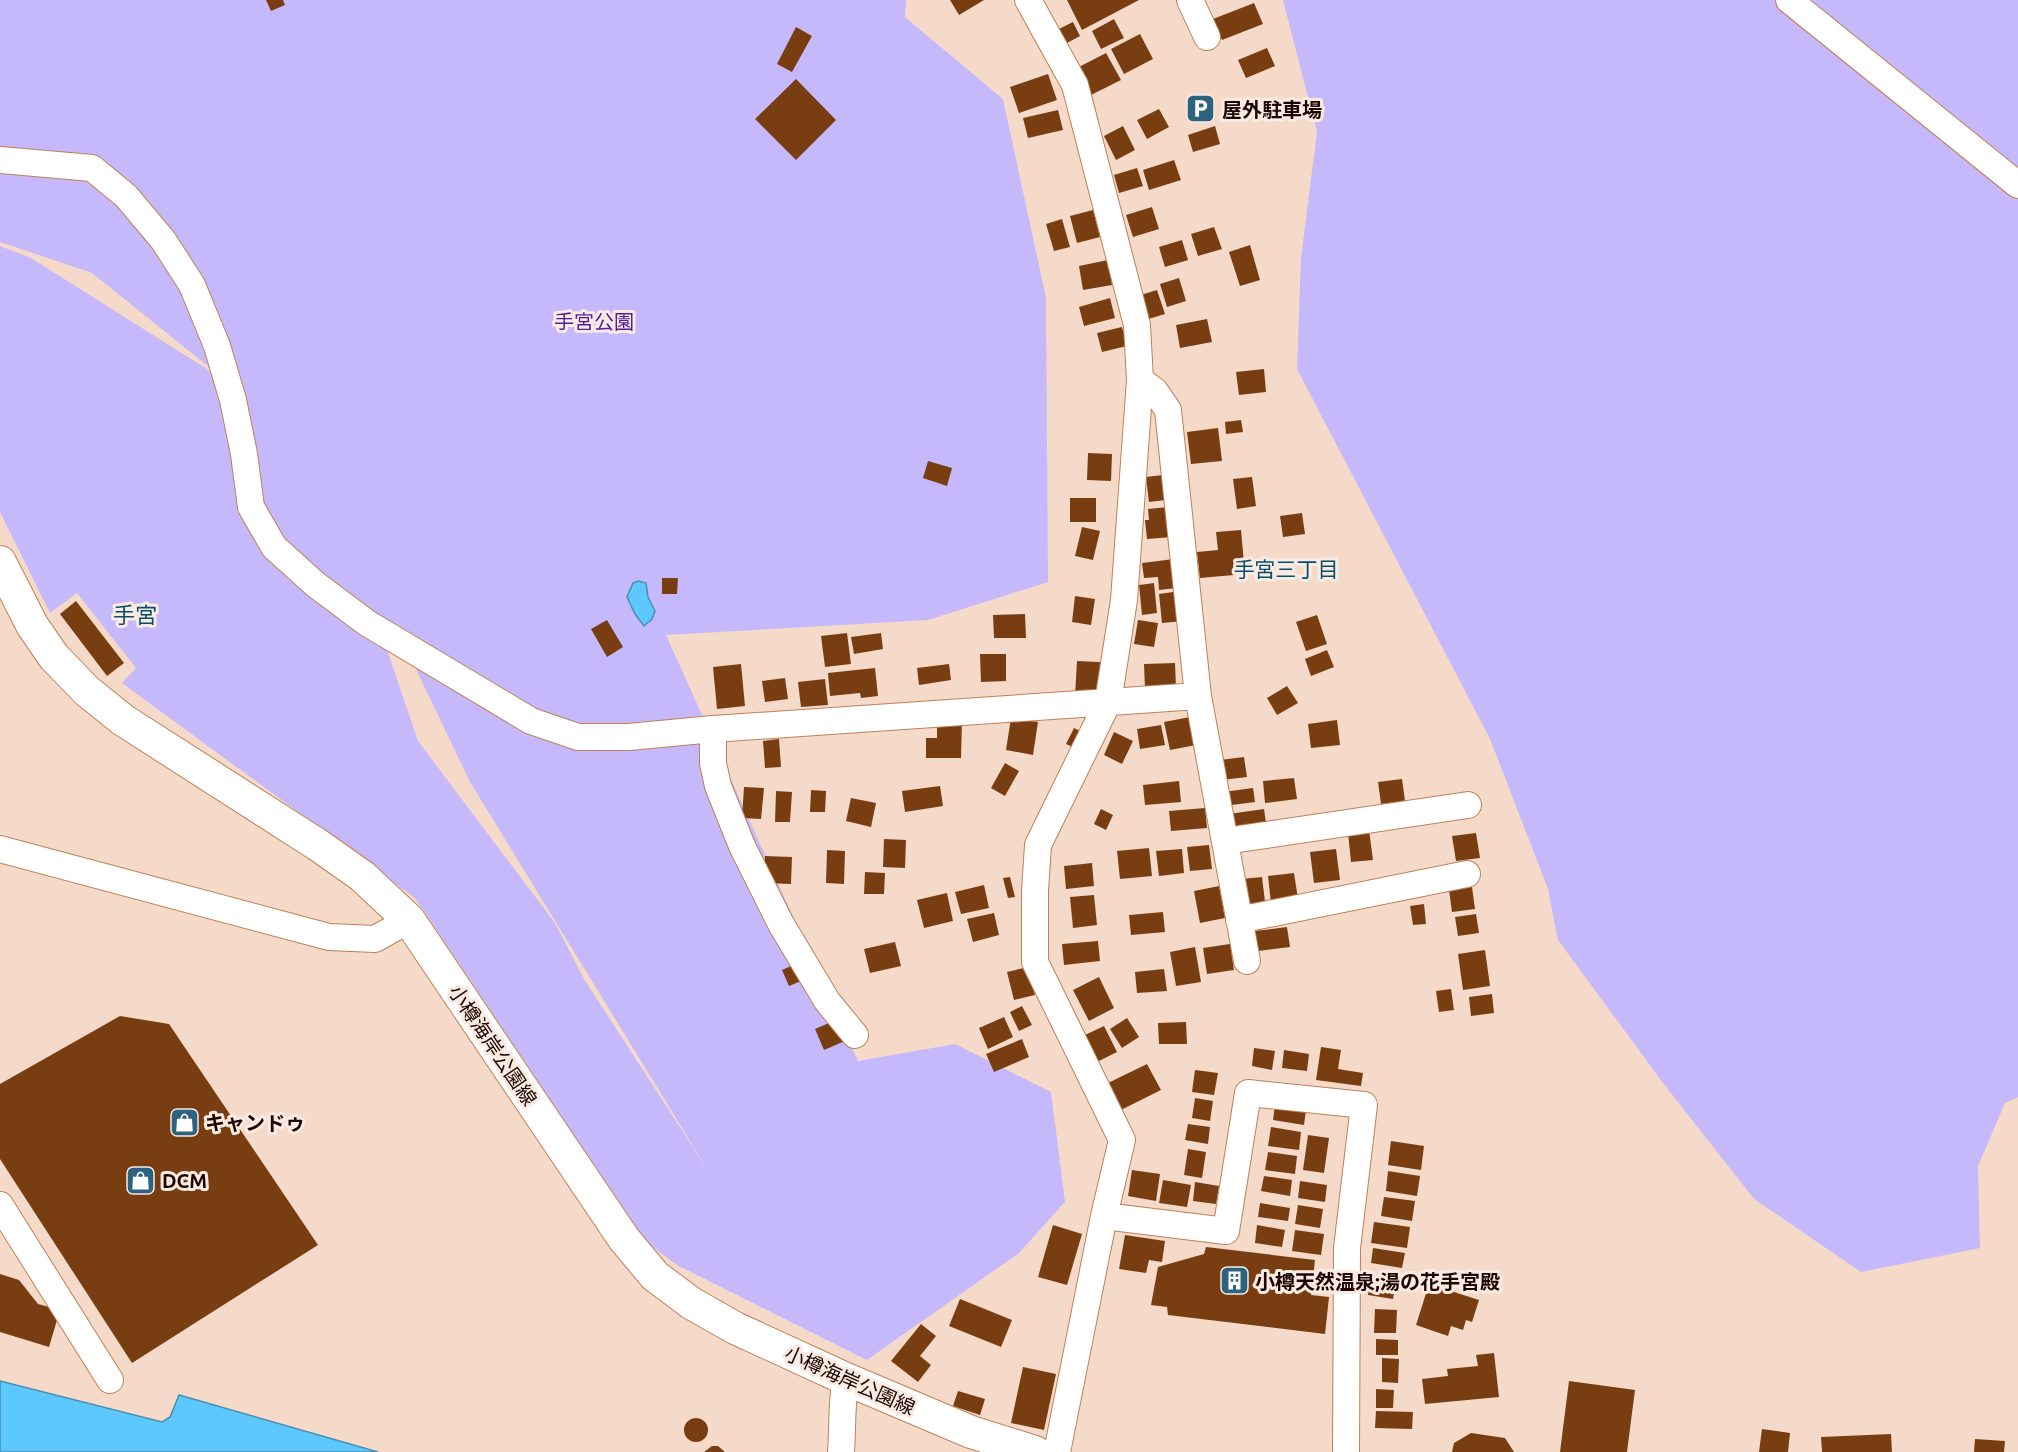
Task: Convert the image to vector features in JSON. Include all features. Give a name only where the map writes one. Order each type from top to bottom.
[{"type":"main road","name":"小樽海岸公園線","points":[[0,562],[33,625],[54,657],[87,692],[123,720],[318,845],[362,876],[409,920],[624,1239],[656,1276],[691,1303],[735,1328],[846,1379],[971,1432],[1035,1452]]},
{"type":"street","points":[[1028,0],[1075,85],[1137,325],[1140,380],[1124,600],[1108,702],[1038,845],[1035,891],[1035,962],[1122,1140],[1104,1216],[1057,1452]]},
{"type":"street","points":[[1190,0],[1207,37]]},
{"type":"street","points":[[1789,0],[2018,185]]},
{"type":"street","points":[[0,160],[92,168],[126,195],[163,240],[192,285],[218,346],[233,400],[244,454],[251,507],[274,547],[315,584],[367,622],[531,721],[578,737],[629,737],[713,729],[1198,696]]},
{"type":"street","points":[[1140,380],[1155,391],[1168,410],[1198,696],[1247,961]]},
{"type":"street","points":[[713,729],[713,763],[718,786],[742,846],[781,924],[821,992],[855,1035]]},
{"type":"street","points":[[1225,841],[1468,805]]},
{"type":"street","points":[[0,849],[329,937],[375,939],[409,920]]},
{"type":"street","points":[[1239,920],[1467,874]]},
{"type":"street","points":[[1104,1216],[1226,1231],[1248,1093],[1364,1105],[1347,1248],[1346,1452]]},
{"type":"street","points":[[1,1207],[110,1380]]},
{"type":"street","points":[[841,1452],[842,1398],[846,1379]]},
{"type":"green space","name":"手宮公園","points":[[0,0],[906,0],[905,17],[1003,99],[1046,298],[1048,582],[928,620],[666,635],[858,1061],[955,1044],[1051,1092],[1065,1202],[1019,1253],[867,1360],[677,1265],[646,1242],[415,898],[122,683],[136,668],[77,593],[50,613],[0,512],[0,246],[31,258],[207,369],[248,414],[245,396],[92,273],[0,242]],"holes":[[[377,620],[402,640],[470,782],[709,1172],[584,979],[555,923],[418,741]]]},
{"type":"green space","points":[[1283,0],[2018,0],[2018,1097],[2005,1103],[1978,1166],[1980,1248],[1861,1272],[1754,1199],[1663,1083],[1558,940],[1548,889],[1490,739],[1297,369],[1301,258],[1317,132]]},
{"type":"water","points":[[638,581],[646,583],[648,597],[655,611],[652,619],[644,626],[627,597],[633,583]]},
{"type":"water","points":[[0,1381],[162,1422],[170,1417],[179,1395],[378,1452],[0,1452]]},
{"type":"building","points":[[266,0],[283,0],[285,5],[271,11]]},
{"type":"building","points":[[950,0],[984,0],[959,15]]},
{"type":"building","points":[[1067,0],[1139,0],[1082,30]]},
{"type":"building","points":[[1254,3],[1263,24],[1222,40],[1213,19]]},
{"type":"building","points":[[1114,19],[1124,38],[1101,49],[1092,31]]},
{"type":"building","points":[[1073,22],[1080,36],[1067,43],[1059,29]]},
{"type":"building","points":[[796,27],[812,36],[792,72],[777,64]]},
{"type":"building","points":[[1140,34],[1153,59],[1124,74],[1111,49]]},
{"type":"building","points":[[1267,48],[1275,66],[1246,78],[1238,60]]},
{"type":"building","points":[[1106,53],[1121,80],[1091,95],[1077,68]]},
{"type":"building","points":[[1048,74],[1057,100],[1019,113],[1010,87]]},
{"type":"building","points":[[796,79],[836,120],[796,160],[755,119]]},
{"type":"building","points":[[1159,109],[1169,127],[1147,139],[1137,120]]},
{"type":"building","points":[[1058,110],[1063,130],[1028,138],[1023,118]]},
{"type":"building","points":[[1123,126],[1135,150],[1116,160],[1104,136]]},
{"type":"building","points":[[1215,126],[1220,144],[1193,152],[1188,135]]},
{"type":"building","points":[[1174,160],[1181,180],[1149,190],[1143,170]]},
{"type":"building","points":[[1137,168],[1143,186],[1119,193],[1114,175]]},
{"type":"building","points":[[1152,207],[1159,229],[1133,237],[1126,215]]},
{"type":"building","points":[[1093,210],[1100,237],[1077,243],[1070,216]]},
{"type":"building","points":[[1062,219],[1070,247],[1054,251],[1046,224]]},
{"type":"building","points":[[1214,227],[1222,249],[1198,256],[1191,234]]},
{"type":"building","points":[[1182,240],[1188,260],[1165,267],[1159,247]]},
{"type":"building","points":[[1250,245],[1260,280],[1240,286],[1229,252]]},
{"type":"building","points":[[1108,260],[1112,285],[1083,290],[1079,266]]},
{"type":"building","points":[[1179,278],[1186,301],[1167,307],[1160,284]]},
{"type":"building","points":[[1157,290],[1165,314],[1145,320],[1137,296]]},
{"type":"building","points":[[1110,298],[1115,318],[1084,326],[1079,307]]},
{"type":"building","points":[[1207,319],[1212,342],[1180,348],[1176,325]]},
{"type":"building","points":[[1122,327],[1127,346],[1102,352],[1097,333]]},
{"type":"building","points":[[1264,369],[1266,392],[1239,395],[1236,372]]},
{"type":"building","points":[[1241,420],[1243,432],[1226,434],[1225,422]]},
{"type":"building","points":[[1218,428],[1222,461],[1191,464],[1187,432]]},
{"type":"building","points":[[1088,453],[1112,454],[1111,481],[1087,480]]},
{"type":"building","points":[[928,461],[952,468],[947,486],[923,478]]},
{"type":"building","points":[[1163,475],[1166,500],[1149,502],[1146,477]]},
{"type":"building","points":[[1252,477],[1256,506],[1237,509],[1233,479]]},
{"type":"building","points":[[1070,498],[1096,498],[1096,522],[1070,522]]},
{"type":"building","points":[[1168,507],[1172,537],[1147,539],[1145,520],[1149,520],[1148,509]]},
{"type":"building","points":[[1302,513],[1305,534],[1283,537],[1280,516]]},
{"type":"building","points":[[1082,527],[1100,531],[1093,560],[1075,556]]},
{"type":"building","points":[[1241,530],[1245,574],[1200,578],[1197,552],[1218,550],[1216,532]]},
{"type":"building","points":[[1174,559],[1177,588],[1159,590],[1158,577],[1144,578],[1142,563]]},
{"type":"building","points":[[662,578],[678,578],[677,594],[662,594]]},
{"type":"building","points":[[1154,583],[1157,613],[1142,615],[1139,585]]},
{"type":"building","points":[[1180,591],[1184,621],[1162,623],[1159,594]]},
{"type":"building","points":[[1075,596],[1095,599],[1091,625],[1072,622]]},
{"type":"building","points":[[76,601],[124,663],[107,676],[60,614]]},
{"type":"building","points":[[1025,614],[1026,638],[994,638],[993,615]]},
{"type":"building","points":[[1317,615],[1327,644],[1306,651],[1296,622]]},
{"type":"building","points":[[607,620],[623,647],[607,657],[591,629]]},
{"type":"building","points":[[1138,620],[1158,623],[1154,647],[1134,644]]},
{"type":"building","points":[[847,633],[851,664],[825,667],[821,636]]},
{"type":"building","points":[[881,633],[883,649],[854,654],[851,637]]},
{"type":"building","points":[[1327,650],[1334,667],[1311,676],[1305,659]]},
{"type":"building","points":[[980,654],[1006,654],[1006,681],[981,682]]},
{"type":"building","points":[[1077,661],[1100,662],[1099,697],[1075,696]]},
{"type":"building","points":[[1175,663],[1176,688],[1145,689],[1144,664]]},
{"type":"building","points":[[741,664],[745,706],[717,709],[713,667]]},
{"type":"building","points":[[949,664],[951,680],[919,685],[917,668]]},
{"type":"building","points":[[875,668],[878,696],[861,698],[860,693],[830,696],[828,673]]},
{"type":"building","points":[[785,678],[788,699],[765,702],[762,681]]},
{"type":"building","points":[[825,679],[828,705],[801,707],[798,682]]},
{"type":"building","points":[[1287,686],[1298,703],[1277,715],[1267,698]]},
{"type":"building","points":[[1190,717],[1196,745],[1170,750],[1164,722]]},
{"type":"building","points":[[1011,718],[1038,722],[1033,755],[1006,750]]},
{"type":"building","points":[[937,719],[962,720],[961,758],[926,758],[926,738],[937,738]]},
{"type":"building","points":[[1337,720],[1340,745],[1311,748],[1308,724]]},
{"type":"building","points":[[1161,725],[1165,745],[1140,749],[1137,729]]},
{"type":"building","points":[[1074,728],[1084,733],[1077,749],[1066,744]]},
{"type":"building","points":[[1114,732],[1133,741],[1122,764],[1104,755]]},
{"type":"building","points":[[779,739],[781,767],[765,768],[763,741]]},
{"type":"building","points":[[1244,757],[1247,777],[1222,780],[1220,760]]},
{"type":"building","points":[[1005,763],[1019,771],[1005,796],[991,788]]},
{"type":"building","points":[[1294,778],[1297,799],[1265,803],[1263,781]]},
{"type":"building","points":[[1402,779],[1405,801],[1381,804],[1378,782]]},
{"type":"building","points":[[1179,781],[1181,802],[1145,805],[1143,785]]},
{"type":"building","points":[[940,786],[943,806],[905,812],[902,791]]},
{"type":"building","points":[[744,787],[764,788],[761,819],[742,818]]},
{"type":"building","points":[[1253,788],[1255,802],[1224,806],[1223,792]]},
{"type":"building","points":[[811,790],[826,791],[825,812],[810,812]]},
{"type":"building","points":[[776,791],[792,792],[790,822],[775,822]]},
{"type":"building","points":[[851,798],[876,803],[871,827],[846,821]]},
{"type":"building","points":[[1205,808],[1207,828],[1171,831],[1169,811]]},
{"type":"building","points":[[1101,809],[1113,815],[1106,830],[1094,824]]},
{"type":"building","points":[[1264,809],[1267,830],[1232,835],[1229,814]]},
{"type":"building","points":[[1369,830],[1373,860],[1351,862],[1348,833]]},
{"type":"building","points":[[1476,833],[1480,858],[1456,861],[1452,836]]},
{"type":"building","points":[[884,839],[906,840],[905,868],[883,867]]},
{"type":"building","points":[[1209,845],[1212,869],[1190,871],[1187,847]]},
{"type":"building","points":[[1149,848],[1152,876],[1120,879],[1117,851]]},
{"type":"building","points":[[1182,849],[1184,873],[1159,876],[1156,851]]},
{"type":"building","points":[[1336,849],[1340,880],[1314,883],[1310,852]]},
{"type":"building","points":[[827,850],[845,851],[844,884],[826,883]]},
{"type":"building","points":[[765,856],[792,857],[791,884],[764,883]]},
{"type":"building","points":[[1092,863],[1094,886],[1066,889],[1064,866]]},
{"type":"building","points":[[865,872],[885,873],[884,894],[864,894]]},
{"type":"building","points":[[1294,873],[1298,899],[1271,903],[1268,876]]},
{"type":"building","points":[[1010,877],[1015,897],[1008,898],[1003,878]]},
{"type":"building","points":[[1262,877],[1266,910],[1245,913],[1241,879]]},
{"type":"building","points":[[984,885],[989,908],[961,914],[955,892]]},
{"type":"building","points":[[1219,886],[1225,918],[1200,923],[1194,891]]},
{"type":"building","points":[[1472,887],[1475,909],[1452,912],[1449,890]]},
{"type":"building","points":[[947,893],[953,921],[924,928],[917,900]]},
{"type":"building","points":[[1094,895],[1097,925],[1073,928],[1070,897]]},
{"type":"building","points":[[1424,904],[1426,924],[1413,925],[1410,906]]},
{"type":"building","points":[[1163,912],[1165,932],[1131,935],[1129,915]]},
{"type":"building","points":[[994,913],[999,935],[973,942],[967,919]]},
{"type":"building","points":[[1476,914],[1479,933],[1458,936],[1455,917]]},
{"type":"building","points":[[1287,927],[1290,947],[1258,951],[1255,931]]},
{"type":"building","points":[[1098,941],[1100,961],[1064,965],[1062,944]]},
{"type":"building","points":[[895,942],[901,966],[870,973],[864,949]]},
{"type":"building","points":[[1230,944],[1234,970],[1207,974],[1203,948]]},
{"type":"building","points":[[1195,947],[1201,982],[1176,986],[1170,952]]},
{"type":"building","points":[[1485,950],[1490,986],[1463,990],[1458,954]]},
{"type":"building","points":[[800,962],[808,978],[789,986],[782,970]]},
{"type":"building","points":[[1028,967],[1035,995],[1014,1000],[1007,972]]},
{"type":"building","points":[[1164,969],[1167,991],[1137,993],[1135,972]]},
{"type":"building","points":[[1099,977],[1114,1008],[1089,1021],[1073,990]]},
{"type":"building","points":[[1451,989],[1454,1010],[1439,1012],[1436,991]]},
{"type":"building","points":[[1492,994],[1494,1013],[1471,1016],[1469,997]]},
{"type":"building","points":[[1022,1006],[1032,1025],[1019,1031],[1010,1012]]},
{"type":"building","points":[[120,1016],[169,1024],[318,1245],[132,1363],[0,1159],[0,1084]]},
{"type":"building","points":[[1004,1017],[1013,1037],[988,1049],[979,1028]]},
{"type":"building","points":[[1127,1018],[1139,1037],[1122,1048],[1110,1029]]},
{"type":"building","points":[[836,1020],[845,1041],[824,1050],[815,1029]]},
{"type":"building","points":[[1186,1022],[1187,1044],[1159,1044],[1158,1023]]},
{"type":"building","points":[[1104,1026],[1117,1052],[1097,1062],[1083,1036]]},
{"type":"building","points":[[1022,1039],[1029,1057],[994,1072],[986,1054]]},
{"type":"building","points":[[1321,1047],[1341,1050],[1338,1069],[1363,1073],[1361,1086],[1316,1080]]},
{"type":"building","points":[[1254,1048],[1275,1051],[1272,1070],[1252,1066]]},
{"type":"building","points":[[1284,1050],[1309,1054],[1307,1071],[1282,1068]]},
{"type":"building","points":[[1147,1064],[1161,1090],[1121,1110],[1108,1083]]},
{"type":"building","points":[[1195,1070],[1218,1073],[1214,1095],[1192,1092]]},
{"type":"building","points":[[1195,1098],[1213,1101],[1210,1121],[1192,1118]]},
{"type":"building","points":[[1275,1105],[1306,1110],[1304,1125],[1273,1120]]},
{"type":"building","points":[[1188,1124],[1210,1127],[1208,1144],[1185,1140]]},
{"type":"building","points":[[1271,1127],[1301,1132],[1299,1150],[1268,1146]]},
{"type":"building","points":[[1308,1135],[1329,1138],[1324,1173],[1303,1170]]},
{"type":"building","points":[[1391,1141],[1424,1146],[1421,1170],[1388,1165]]},
{"type":"building","points":[[1188,1149],[1206,1152],[1202,1178],[1184,1175]]},
{"type":"building","points":[[1268,1152],[1297,1156],[1295,1174],[1265,1170]]},
{"type":"building","points":[[1132,1170],[1160,1174],[1156,1201],[1128,1196]]},
{"type":"building","points":[[1388,1171],[1420,1176],[1417,1196],[1386,1191]]},
{"type":"building","points":[[1264,1176],[1292,1180],[1290,1196],[1261,1191]]},
{"type":"building","points":[[1163,1180],[1191,1185],[1187,1207],[1159,1203]]},
{"type":"building","points":[[1300,1181],[1327,1185],[1325,1202],[1298,1198]]},
{"type":"building","points":[[1195,1182],[1219,1186],[1216,1204],[1193,1201]]},
{"type":"building","points":[[1384,1197],[1415,1201],[1412,1221],[1381,1216]]},
{"type":"building","points":[[1260,1203],[1290,1208],[1288,1221],[1258,1217]]},
{"type":"building","points":[[1298,1205],[1323,1209],[1320,1228],[1295,1224]]},
{"type":"building","points":[[1374,1222],[1410,1227],[1407,1248],[1371,1243]]},
{"type":"building","points":[[1053,1225],[1082,1234],[1067,1285],[1038,1277]]},
{"type":"building","points":[[1257,1225],[1285,1230],[1282,1247],[1255,1243]]},
{"type":"building","points":[[1295,1230],[1324,1234],[1321,1255],[1292,1251]]},
{"type":"building","points":[[1125,1235],[1165,1241],[1162,1262],[1149,1260],[1146,1273],[1119,1269]]},
{"type":"building","name":"小樽天然温泉;湯の花手宮殿","points":[[1206,1247],[1315,1260],[1311,1295],[1329,1297],[1325,1334],[1168,1315],[1167,1307],[1151,1305],[1158,1267],[1204,1254]]},
{"type":"building","points":[[1373,1248],[1405,1253],[1402,1268],[1371,1263]]},
{"type":"building","points":[[0,1274],[19,1280],[38,1304],[60,1310],[49,1347],[0,1332]]},
{"type":"building","points":[[1371,1276],[1396,1280],[1393,1299],[1368,1295]]},
{"type":"building","points":[[1429,1284],[1479,1300],[1472,1322],[1466,1320],[1463,1330],[1451,1326],[1448,1336],[1416,1325]]},
{"type":"building","points":[[960,1299],[1012,1320],[1001,1347],[949,1326]]},
{"type":"building","points":[[1375,1309],[1397,1310],[1396,1333],[1374,1333]]},
{"type":"building","points":[[921,1324],[936,1336],[920,1356],[931,1365],[918,1382],[891,1361]]},
{"type":"building","points":[[1376,1339],[1398,1340],[1398,1355],[1376,1355]]},
{"type":"building","points":[[1494,1353],[1499,1397],[1425,1404],[1422,1379],[1448,1376],[1447,1369],[1478,1366],[1476,1355]]},
{"type":"building","points":[[1382,1358],[1399,1359],[1398,1383],[1382,1382]]},
{"type":"building","points":[[1023,1367],[1056,1374],[1044,1430],[1011,1423]]},
{"type":"building","points":[[1569,1381],[1635,1390],[1627,1452],[1560,1452]]},
{"type":"building","points":[[1376,1389],[1394,1390],[1393,1408],[1376,1408]]},
{"type":"building","points":[[958,1391],[985,1399],[980,1415],[953,1406]]},
{"type":"building","points":[[1376,1411],[1413,1412],[1412,1429],[1375,1428]]},
{"type":"building","points":[[696,1418],[705,1421],[708,1430],[705,1439],[696,1442],[687,1439],[684,1430],[687,1421]]},
{"type":"building","points":[[1762,1429],[1790,1433],[1788,1452],[1759,1452]]},
{"type":"building","points":[[1471,1433],[1505,1438],[1514,1452],[1452,1452],[1454,1443]]},
{"type":"building","points":[[1891,1434],[1892,1452],[1822,1452],[1821,1437]]},
{"type":"building","points":[[1975,1439],[2005,1441],[2004,1452],[1974,1452]]},
{"type":"building","points":[[712,1446],[718,1446],[725,1452],[704,1452]]},
{"type":"place","name":"屋外駐車場","points":[[1201,109]]},
{"type":"place","name":"キャンドゥ","points":[[184,1122]]},
{"type":"place","name":"DCM","points":[[141,1180]]},
{"type":"place","name":"小樽天然温泉;湯の花手宮殿","points":[[1234,1281]]},
{"type":"district","name":"手宮三丁目","points":[[1286,569]]},
{"type":"district","name":"手宮","points":[[135,614]]}]
